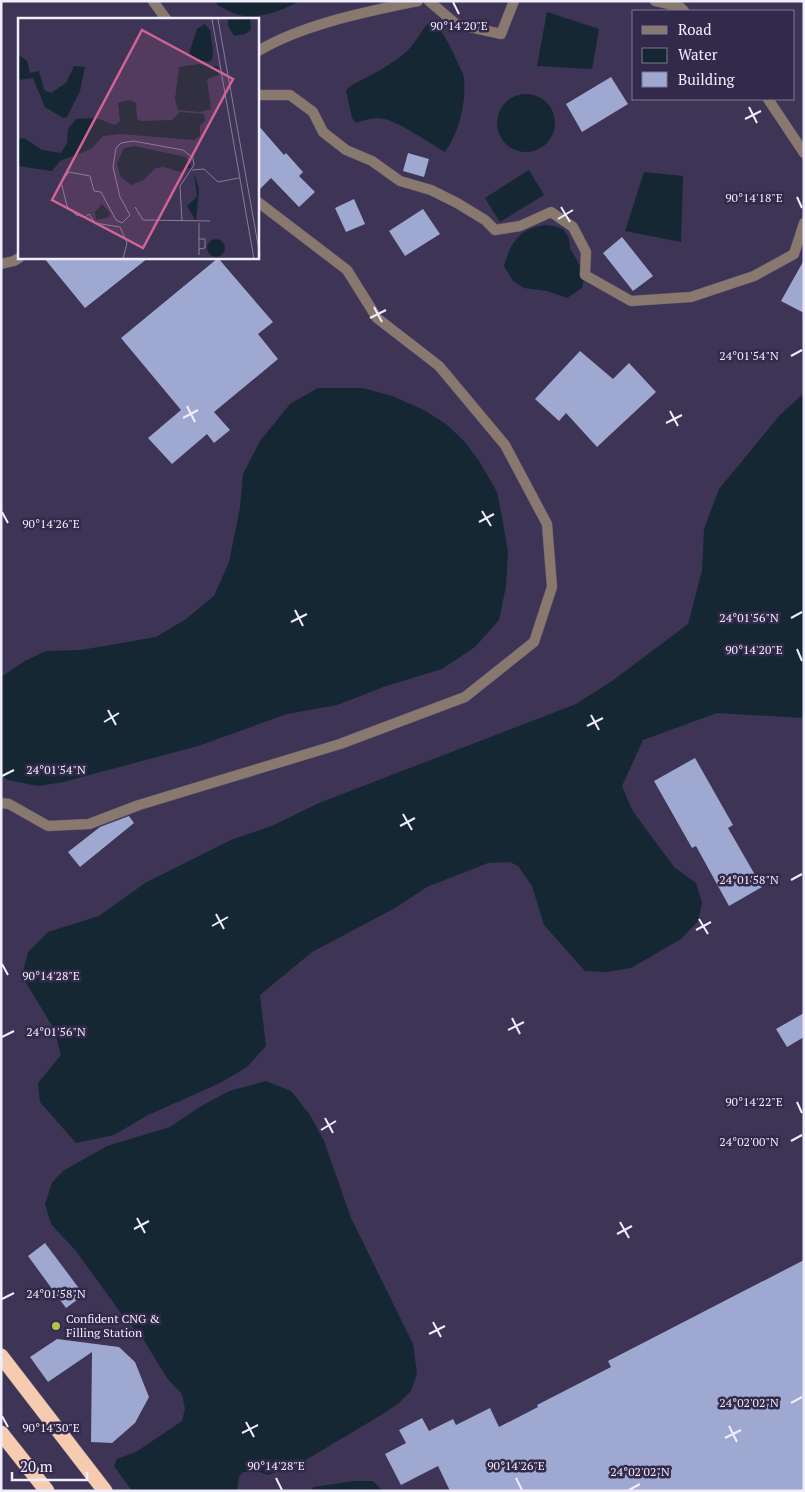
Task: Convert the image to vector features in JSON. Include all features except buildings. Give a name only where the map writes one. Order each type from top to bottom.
[{"type":"highway","points":[[1,1356],[105,1491]]},
{"type":"highway","points":[[1,1432],[47,1491]]},
{"type":"street","points":[[153,1],[165,18]]},
{"type":"street","points":[[259,50],[279,38],[365,12],[418,1]]},
{"type":"street","points":[[429,1],[456,24],[501,34],[514,1]]},
{"type":"street","points":[[655,1],[683,10]]},
{"type":"street","points":[[259,95],[290,95],[313,112],[323,132],[346,150],[372,161],[400,181],[431,190],[457,203],[485,220],[495,230],[520,226],[552,212],[573,227],[586,252],[585,275],[632,302],[691,297],[754,276],[794,254],[804,223]]},
{"type":"street","points":[[769,100],[804,153]]},
{"type":"street","points":[[1,803],[9,804],[48,826],[89,824],[148,802],[340,744],[465,697],[534,642],[552,588],[547,524],[505,445],[438,366],[377,318],[347,270],[259,203]]},
{"type":"street","points":[[1,264],[18,259]]},
{"type":"water","points":[[216,1],[300,1],[270,13],[246,16],[236,14],[217,5]]},
{"type":"water","points":[[547,12],[599,29],[592,69],[537,66]]},
{"type":"water","points":[[432,20],[448,43],[463,74],[464,83],[461,115],[454,135],[445,152],[386,119],[373,118],[356,123],[352,118],[346,90],[402,55]]},
{"type":"water","points":[[520,94],[532,94],[547,102],[555,117],[555,129],[547,144],[532,152],[520,152],[505,144],[497,129],[497,117],[505,102]]},
{"type":"water","points":[[529,170],[544,195],[500,222],[485,198]]},
{"type":"water","points":[[644,172],[683,176],[681,242],[625,231]]},
{"type":"water","points":[[545,225],[563,229],[569,238],[570,248],[585,275],[582,288],[567,298],[547,291],[524,288],[513,281],[504,266],[513,244],[522,233]]},
{"type":"water","points":[[318,388],[363,388],[392,396],[424,410],[446,424],[465,442],[479,461],[497,492],[502,517],[508,552],[506,586],[499,620],[475,647],[442,669],[386,686],[337,705],[287,714],[198,746],[63,782],[38,786],[8,780],[1,775],[1,677],[25,661],[46,651],[81,650],[156,637],[186,619],[214,596],[229,562],[240,508],[243,474],[260,441],[290,404]]},
{"type":"water","points":[[804,393],[804,718],[717,713],[643,740],[622,786],[632,810],[674,867],[696,883],[702,903],[698,921],[681,939],[631,968],[607,972],[585,971],[544,925],[532,886],[518,866],[510,862],[488,863],[427,887],[395,908],[312,952],[260,995],[266,1046],[247,1067],[220,1083],[146,1116],[114,1135],[76,1143],[40,1102],[38,1083],[61,1055],[54,1029],[22,976],[28,952],[48,932],[99,916],[145,883],[231,840],[274,825],[319,803],[576,704],[612,681],[688,624],[702,571],[704,529],[719,489],[780,415]]},
{"type":"water","points":[[266,1081],[291,1091],[310,1115],[324,1141],[351,1218],[413,1344],[417,1374],[411,1391],[399,1403],[381,1415],[304,1461],[268,1475],[259,1472],[243,1472],[239,1477],[237,1491],[132,1491],[114,1466],[117,1459],[136,1452],[182,1421],[185,1409],[182,1394],[167,1378],[143,1339],[123,1316],[76,1251],[51,1224],[45,1204],[52,1183],[63,1171],[107,1146],[170,1127],[198,1108],[229,1091]]},
{"type":"water","points":[[354,1481],[373,1481],[383,1491],[310,1491],[314,1487]]},
{"type":"place","name":"Confident CNG & Filling Station","points":[[56,1326]]}]
